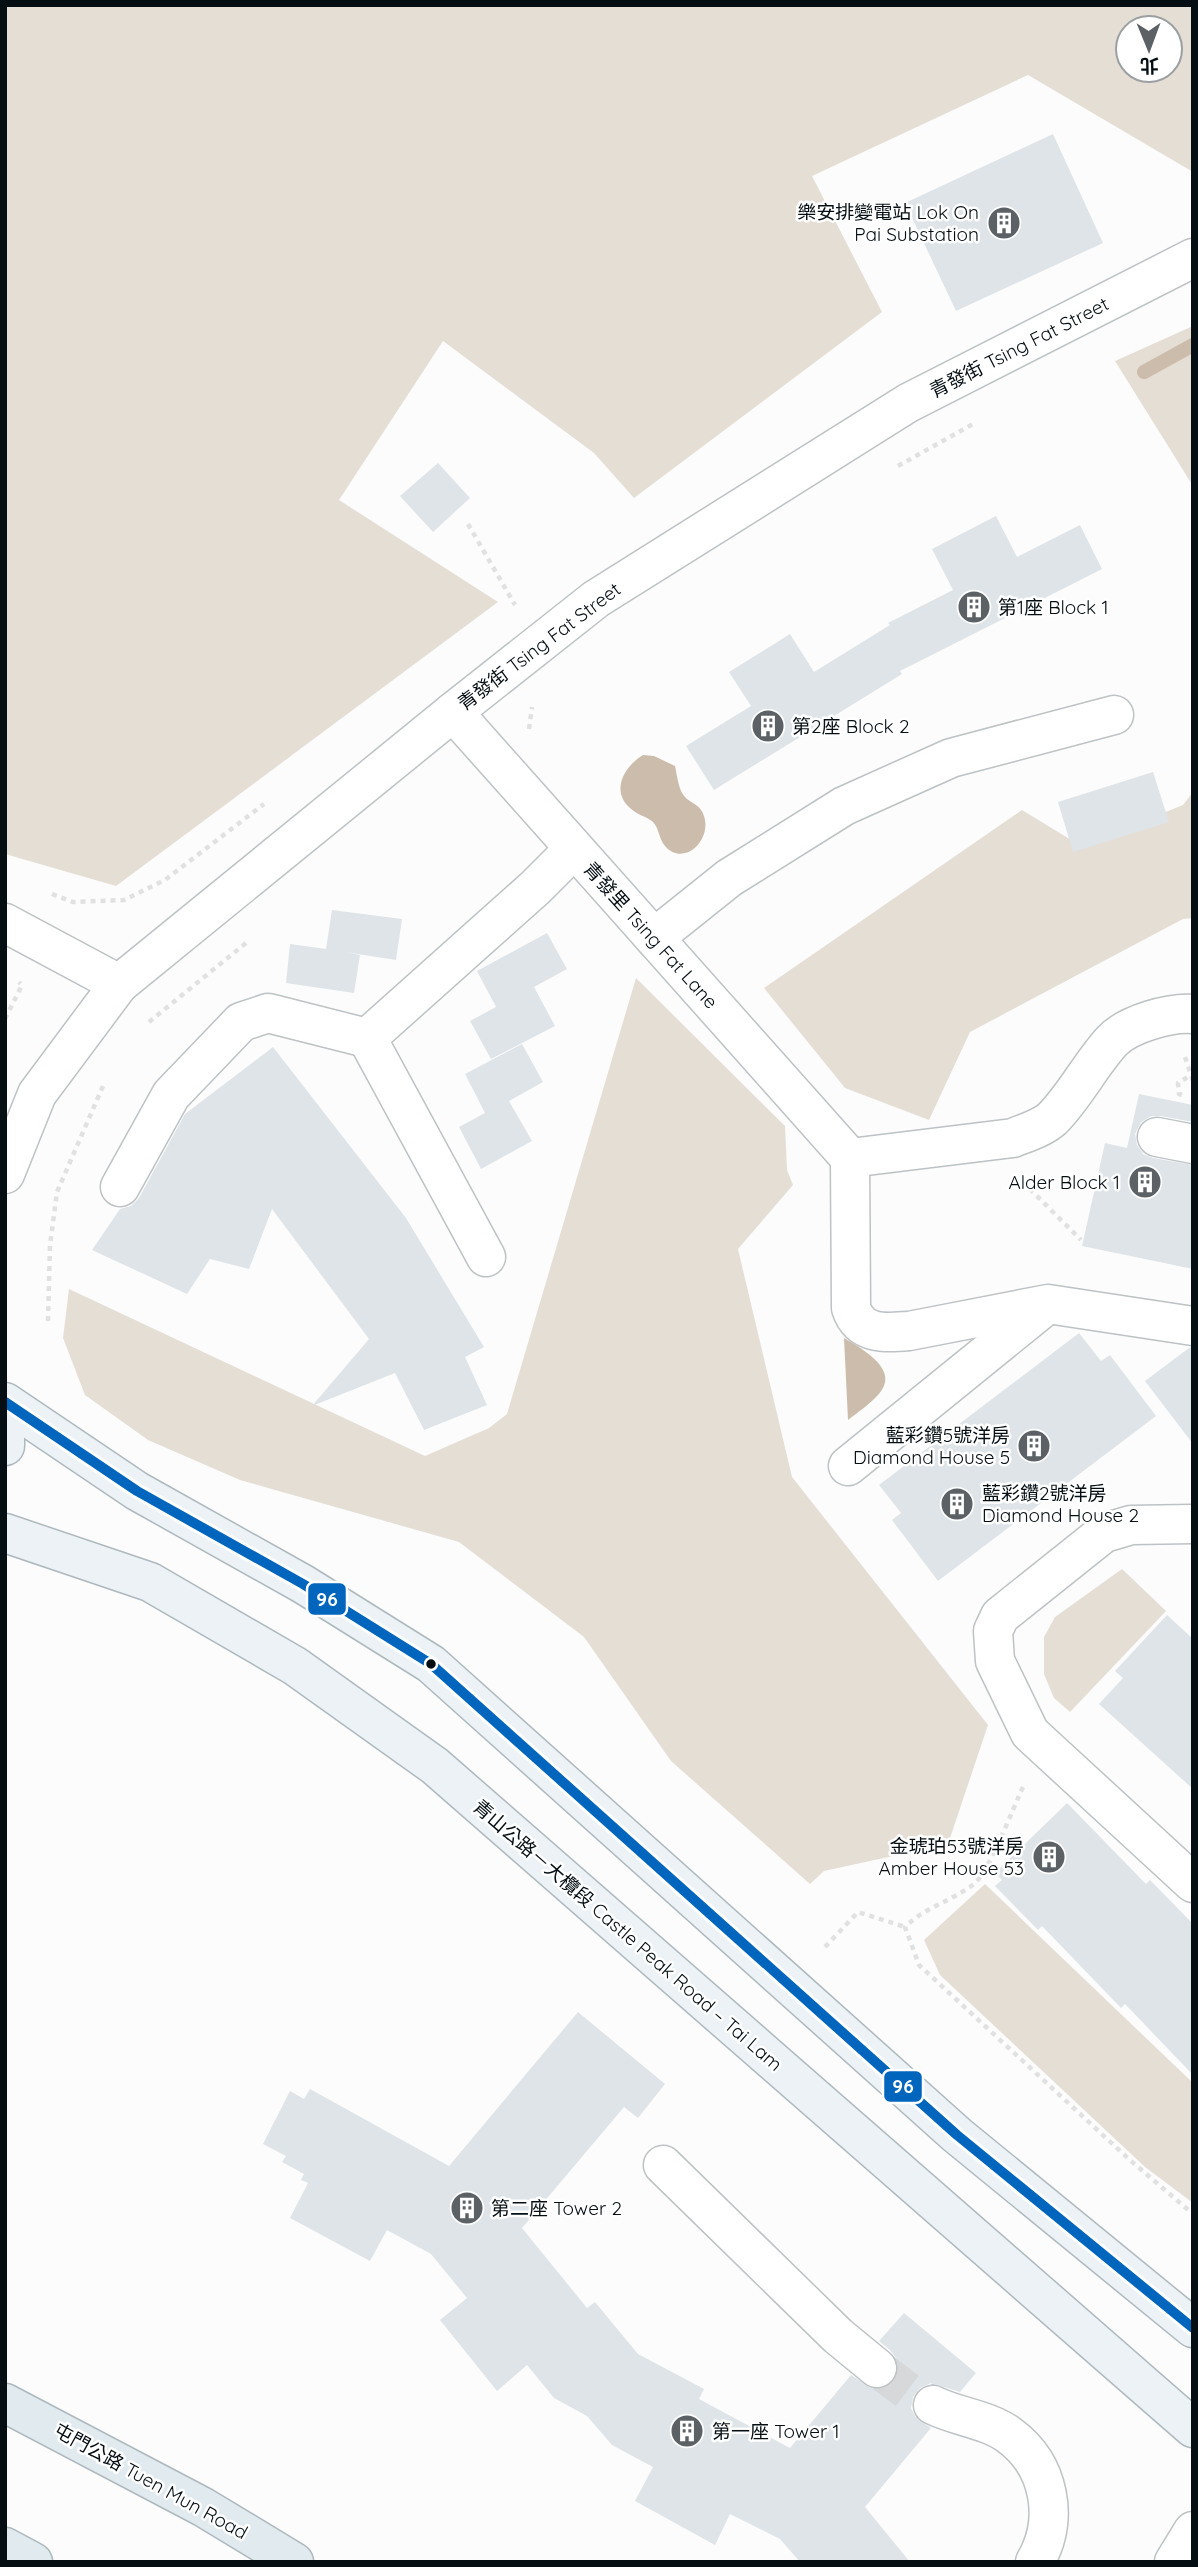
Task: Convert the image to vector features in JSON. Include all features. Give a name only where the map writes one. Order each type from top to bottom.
[{"type":"highway","name":"屯門公路 Tuen Mun Road","points":[[5,2403],[203,2507],[294,2562]]},
{"type":"highway","points":[[5,2547],[33,2562]]},
{"type":"main road","points":[[5,1402],[137,1491],[303,1584],[432,1664],[957,2135],[1193,2328]]},
{"type":"main road","points":[[5,1418],[5,1446]]},
{"type":"main road","name":"青山公路－大欖段 Castle Peak Road – Tai Lam","points":[[5,1533],[150,1581],[295,1666],[435,1766],[1193,2428]]},
{"type":"street","name":"青發街 Tsing Fat Street","points":[[5,1174],[37,1094],[119,984],[596,599],[908,403],[1193,258]]},
{"type":"street","name":"青發里 Tsing Fat Lane","points":[[453,712],[850,1158]]},
{"type":"street","points":[[654,938],[729,878],[844,806],[951,758],[1114,715]]},
{"type":"street","points":[[367,1038],[535,888],[574,849]]},
{"type":"street","points":[[5,923],[119,984]]},
{"type":"street","points":[[120,1187],[171,1095],[242,1022],[268,1013],[367,1038],[486,1257]]},
{"type":"street","points":[[1193,1014],[1178,1013],[1148,1020],[1114,1039],[1050,1120],[1013,1138],[850,1158],[851,1308],[855,1320],[865,1328],[888,1333],[909,1331],[1048,1304],[1193,1326]]},
{"type":"street","points":[[848,1466],[1048,1304]]},
{"type":"street","points":[[1193,1524],[1132,1525],[1104,1533],[1000,1616],[993,1631],[995,1661],[1030,1733],[1193,1883]]},
{"type":"street","points":[[663,2165],[838,2336],[877,2368]]},
{"type":"street","points":[[933,2405],[986,2423],[1008,2434],[1026,2451],[1040,2472],[1048,2495],[1049,2521],[1044,2546],[1035,2562]]},
{"type":"street","points":[[1174,2562],[1193,2531]]},
{"type":"path","points":[[897,467],[981,419]]},
{"type":"path","points":[[468,524],[517,609]]},
{"type":"path","points":[[528,724],[532,707],[540,698]]},
{"type":"path","points":[[51,893],[73,902],[124,900]]},
{"type":"path","points":[[5,1019],[22,985]]},
{"type":"path","points":[[1179,1094],[1178,1083],[1191,1075]]},
{"type":"path","points":[[1027,1186],[1081,1240]]},
{"type":"path","points":[[905,1927],[918,1915],[976,1882],[988,1863],[1027,1778]]},
{"type":"path","points":[[825,1947],[858,1912],[905,1927]]},
{"type":"path","points":[[905,1927],[919,1965],[1131,2161],[1193,2214]]},
{"type":"shaded area","points":[[5,5],[1193,5],[1193,172],[1028,75],[812,176],[882,312],[634,498],[594,453],[443,341],[339,500],[498,602],[116,886],[5,854]]},
{"type":"shaded area","points":[[1193,326],[1193,486],[1115,361]]},
{"type":"shaded area","points":[[643,755],[654,756],[675,766],[682,793],[701,810],[705,829],[699,844],[693,850],[679,854],[672,852],[661,840],[653,822],[624,801],[621,794],[622,779],[631,765]]},
{"type":"shaded area","points":[[1193,792],[1193,918],[1183,919],[970,1032],[929,1120],[845,1088],[764,988],[1022,810],[1081,846],[1183,805]]},
{"type":"shaded area","points":[[636,978],[785,1126],[787,1170],[793,1185],[738,1249],[792,1477],[988,1725],[948,1844],[824,1871],[810,1884],[671,1761],[584,1637],[459,1542],[240,1480],[148,1440],[85,1395],[63,1338],[69,1289],[425,1456],[489,1428],[507,1414]]},
{"type":"shaded area","points":[[844,1338],[877,1361],[885,1377],[884,1386],[878,1395],[848,1420]]},
{"type":"shaded area","points":[[1122,1569],[1166,1611],[1070,1712],[1054,1698],[1044,1674],[1044,1637],[1055,1617]]},
{"type":"shaded area","points":[[985,1884],[1193,2083],[1193,2203],[1145,2167],[940,1975],[924,1940]]},
{"type":"building","name":"樂安排變電站 Lok On Pai Substation","points":[[1053,134],[1103,243],[956,311],[905,203]]},
{"type":"building","points":[[438,463],[470,498],[433,532],[400,496]]},
{"type":"building","points":[[996,516],[1017,557],[1080,525],[1102,569],[900,671],[902,674],[714,790],[686,746],[751,706],[729,672],[790,634],[814,672],[890,625],[888,623],[953,590],[932,549]]},
{"type":"building","points":[[1153,772],[1169,822],[1073,852],[1058,802]]},
{"type":"building","points":[[332,910],[402,919],[396,960],[345,952],[360,955],[354,993],[286,983],[290,944],[326,949]]},
{"type":"building","points":[[547,933],[567,969],[534,987],[555,1026],[491,1059],[470,1021],[496,1007],[477,971]]},
{"type":"building","points":[[522,1044],[543,1082],[509,1101],[532,1141],[481,1169],[459,1127],[485,1113],[465,1074]]},
{"type":"building","points":[[273,1047],[406,1218],[484,1347],[465,1357],[487,1405],[424,1430],[395,1373],[312,1406],[369,1339],[272,1209],[249,1269],[210,1259],[187,1294],[92,1250],[120,1209],[131,1206],[139,1198],[185,1114]]},
{"type":"building","points":[[1139,1094],[1193,1105],[1193,1122],[1151,1116],[1141,1122],[1135,1134],[1137,1145],[1143,1154],[1193,1165],[1193,1269],[1082,1246],[1105,1143],[1127,1148]]},
{"type":"building","points":[[1079,1333],[1101,1361],[1110,1355],[1156,1416],[938,1581],[892,1520],[901,1513],[879,1485]]},
{"type":"building","points":[[1193,1347],[1193,1444],[1145,1381]]},
{"type":"building","points":[[1167,1615],[1193,1639],[1193,1789],[1099,1704],[1123,1678],[1115,1671]]},
{"type":"building","points":[[1067,1803],[1146,1884],[1150,1880],[1193,1924],[1193,2075],[1125,2004],[1121,2008],[1042,1926],[1038,1930],[995,1886],[1002,1880],[995,1873]]},
{"type":"building","points":[[578,2012],[665,2084],[638,2118],[624,2107],[522,2228],[587,2308],[595,2302],[638,2354],[704,2389],[699,2399],[790,2448],[851,2375],[873,2389],[884,2389],[893,2382],[898,2372],[898,2361],[879,2341],[904,2313],[976,2373],[960,2392],[931,2383],[920,2388],[913,2397],[911,2408],[916,2418],[931,2428],[865,2507],[910,2562],[800,2562],[780,2539],[730,2514],[715,2545],[635,2501],[653,2467],[612,2445],[587,2416],[554,2398],[527,2365],[497,2391],[440,2320],[467,2298],[431,2254],[387,2230],[370,2261],[290,2218],[308,2183],[301,2180],[304,2174],[282,2162],[286,2156],[263,2144],[290,2091],[304,2099],[310,2089],[449,2166]]},
{"type":"waterway","points":[[1144,372],[1193,345]]},
{"type":"tunnel","points":[[877,2368],[914,2396],[933,2405]]},
{"type":"transit line","name":"96","points":[[5,1402],[137,1491],[303,1584],[431,1664],[957,2135],[1193,2328]]},
{"type":"place","name":"樂安排變電站 Lok On Pai Substation","points":[[1004,223]]},
{"type":"place","name":"第1座 Block 1","points":[[974,607]]},
{"type":"place","name":"第2座 Block 2","points":[[768,726]]},
{"type":"place","name":"Alder Block 1","points":[[1145,1182]]},
{"type":"place","name":"藍彩鑽5號洋房 Diamond House 5","points":[[1034,1446]]},
{"type":"place","name":"藍彩鑽2號洋房 Diamond House 2","points":[[957,1504]]},
{"type":"place","name":"金琥珀53號洋房 Amber House 53","points":[[1049,1857]]},
{"type":"place","name":"第二座 Tower 2","points":[[467,2208]]},
{"type":"place","name":"第一座 Tower 1","points":[[687,2431]]}]
